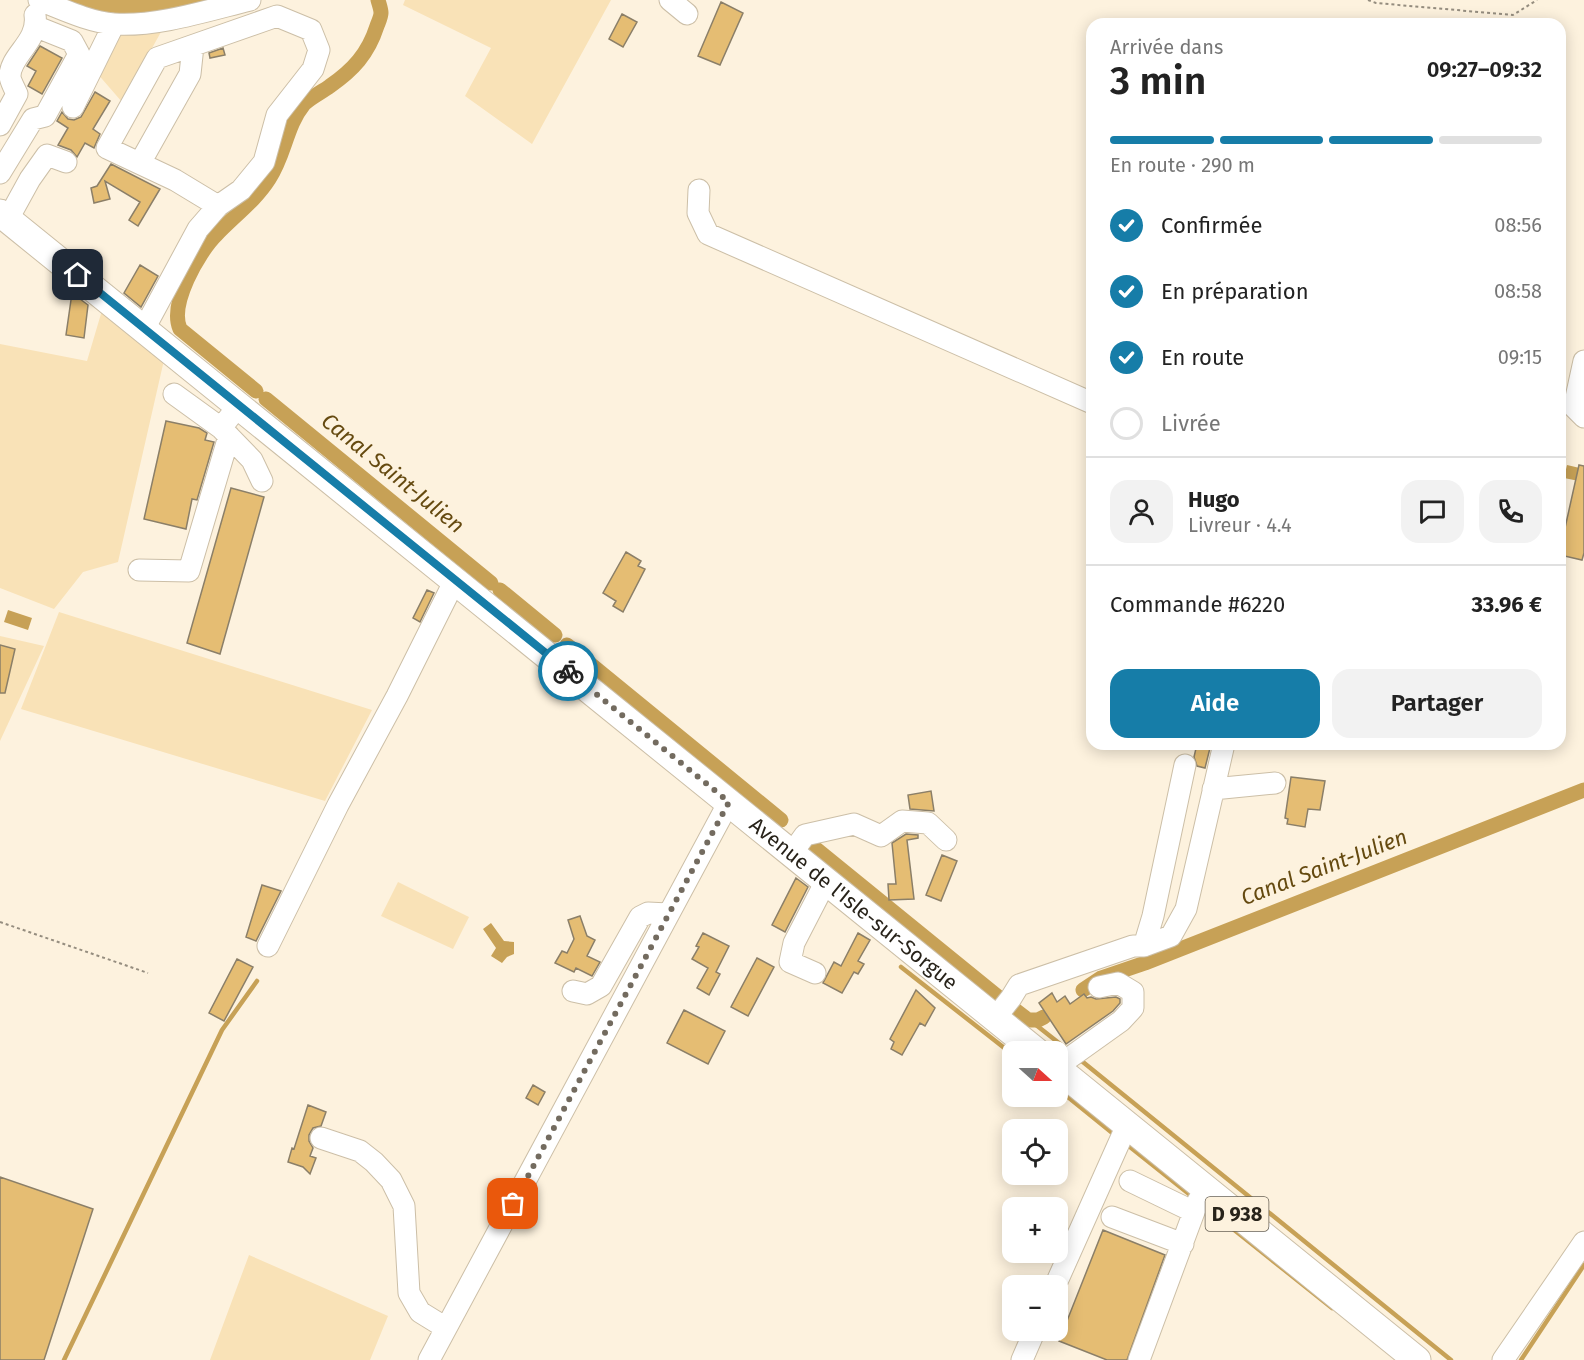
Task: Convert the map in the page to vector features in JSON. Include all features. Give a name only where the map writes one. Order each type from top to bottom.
[{"type":"main road","name":"Avenue de l'Isle-sur-Sorgue","points":[[4,216],[1024,1041]]},
{"type":"main road","name":"D 938","points":[[1068,1075],[1127,1125],[1200,1200],[1417,1360]]},
{"type":"street","points":[[0,124],[17,94],[10,76],[14,64],[37,27],[33,0]]},
{"type":"street","points":[[39,0],[114,24],[166,21],[250,0]]},
{"type":"street","points":[[670,0],[687,14]]},
{"type":"street","points":[[144,329],[198,230],[218,206],[241,190],[264,162],[277,115],[313,69],[319,50],[311,30],[277,16],[157,58],[107,148],[175,180],[218,206]]},
{"type":"street","points":[[73,107],[114,24]]},
{"type":"street","points":[[0,173],[33,119],[45,116],[79,54],[72,41],[37,27]]},
{"type":"street","points":[[140,163],[190,74],[193,46]]},
{"type":"street","points":[[4,216],[47,155],[66,162]]},
{"type":"street","points":[[699,190],[698,213],[708,234],[1086,400]]},
{"type":"street","points":[[1584,361],[1574,407],[1584,417]]},
{"type":"street","points":[[174,394],[225,432],[252,460],[262,481]]},
{"type":"street","points":[[140,570],[189,571],[225,432],[239,405]]},
{"type":"street","points":[[268,946],[454,580]]},
{"type":"street","points":[[996,1017],[1019,985],[1133,946],[1144,946],[1171,936],[1186,909],[1223,750]]},
{"type":"street","points":[[1144,946],[1153,916],[1185,765]]},
{"type":"street","points":[[1213,789],[1275,783]]},
{"type":"street","points":[[429,1360],[729,802]]},
{"type":"street","points":[[792,853],[805,835],[854,824],[881,836],[902,821],[928,823],[946,840]]},
{"type":"street","points":[[815,974],[790,962],[794,943],[826,881]]},
{"type":"street","points":[[573,991],[587,994],[601,986],[640,917],[648,913],[668,914]]},
{"type":"street","points":[[1068,1060],[1121,1021],[1133,1008],[1133,992],[1118,983],[1099,987]]},
{"type":"street","points":[[1060,1275],[1127,1125]]},
{"type":"street","points":[[321,1138],[360,1151],[391,1180],[404,1206],[409,1293],[420,1312],[446,1328]]},
{"type":"street","points":[[1130,1181],[1200,1200],[1139,1360]]},
{"type":"street","points":[[1112,1217],[1183,1244]]},
{"type":"street","points":[[1503,1360],[1584,1242]]},
{"type":"street","points":[[1022,1360],[1030,1341]]},
{"type":"path","points":[[1368,0],[1376,3],[1513,15],[1538,0]]},
{"type":"path","points":[[0,922],[148,973]]},
{"type":"shaded area","points":[[66,0],[226,0],[149,16],[93,11]]},
{"type":"shaded area","points":[[405,0],[611,0],[532,144],[465,96],[491,48],[403,5]]},
{"type":"shaded area","points":[[117,32],[143,34],[161,32],[122,102],[96,72]]},
{"type":"shaded area","points":[[103,307],[164,360],[118,562],[83,572],[54,609],[0,588],[0,344],[87,361]]},
{"type":"shaded area","points":[[1567,465],[1584,469],[1584,482],[1566,478]]},
{"type":"shaded area","points":[[8,610],[32,618],[28,630],[4,622]]},
{"type":"shaded area","points":[[59,612],[372,710],[325,801],[21,709]]},
{"type":"shaded area","points":[[0,636],[44,646],[0,741]]},
{"type":"shaded area","points":[[398,882],[469,917],[453,949],[381,916]]},
{"type":"shaded area","points":[[491,923],[504,941],[514,942],[514,954],[502,963],[491,956],[496,948],[483,929]]},
{"type":"shaded area","points":[[249,1255],[388,1316],[370,1360],[210,1360]]},
{"type":"building","points":[[721,2],[743,13],[720,65],[698,56]]},
{"type":"building","points":[[622,14],[637,22],[623,47],[609,39]]},
{"type":"building","points":[[40,46],[62,58],[42,94],[28,86],[36,71],[27,66]]},
{"type":"building","points":[[223,48],[225,55],[210,58],[209,53]]},
{"type":"building","points":[[95,92],[110,101],[93,129],[100,134],[94,148],[85,143],[77,157],[71,150],[58,145],[68,128],[57,121],[62,112],[68,119],[74,120],[81,117]]},
{"type":"building","points":[[111,164],[160,189],[138,226],[129,220],[140,202],[105,181],[110,199],[94,203],[91,188],[97,186]]},
{"type":"building","points":[[140,265],[158,276],[141,307],[124,293]]},
{"type":"building","points":[[72,293],[88,305],[84,338],[66,335]]},
{"type":"building","points":[[166,421],[199,428],[207,433],[205,440],[214,442],[197,500],[192,499],[186,529],[144,519]]},
{"type":"building","points":[[1579,465],[1584,466],[1584,553],[1582,560],[1566,556],[1566,524]]},
{"type":"building","points":[[231,488],[264,497],[220,654],[187,643]]},
{"type":"building","points":[[626,552],[641,561],[638,566],[645,569],[623,612],[613,606],[616,601],[603,593]]},
{"type":"building","points":[[427,590],[434,593],[420,622],[413,618]]},
{"type":"building","points":[[0,645],[15,649],[5,693],[0,693]]},
{"type":"building","points":[[1196,750],[1210,750],[1205,768],[1197,766],[1194,757]]},
{"type":"building","points":[[1291,777],[1325,781],[1320,810],[1308,809],[1305,827],[1287,824],[1288,819],[1285,818]]},
{"type":"building","points":[[931,791],[934,811],[910,809],[908,795]]},
{"type":"building","points":[[906,834],[918,835],[918,838],[907,840],[914,899],[889,900],[888,884],[896,884],[892,843]]},
{"type":"building","points":[[942,855],[957,861],[941,901],[926,895]]},
{"type":"building","points":[[796,878],[808,887],[785,932],[772,925]]},
{"type":"building","points":[[262,885],[281,891],[256,941],[246,937]]},
{"type":"building","points":[[580,916],[587,936],[595,940],[587,956],[600,962],[592,976],[576,968],[574,972],[555,963],[562,951],[567,953],[574,939],[568,920]]},
{"type":"building","points":[[703,933],[729,946],[716,972],[720,974],[709,995],[697,988],[708,968],[692,959]]},
{"type":"building","points":[[858,933],[870,940],[858,961],[864,964],[858,974],[854,972],[842,993],[823,983],[834,962],[841,966]]},
{"type":"building","points":[[757,958],[774,967],[748,1016],[731,1007]]},
{"type":"building","points":[[237,959],[253,967],[224,1021],[209,1013]]},
{"type":"building","points":[[916,990],[935,1008],[925,1026],[920,1023],[902,1055],[891,1049],[894,1042],[890,1039]]},
{"type":"building","points":[[1052,993],[1057,1002],[1065,996],[1070,1004],[1084,994],[1087,998],[1116,997],[1120,999],[1120,1003],[1113,1011],[1068,1043],[1064,1041],[1039,1003]]},
{"type":"building","points":[[684,1010],[725,1031],[708,1064],[667,1043]]},
{"type":"building","points":[[533,1085],[545,1092],[538,1105],[526,1098]]},
{"type":"building","points":[[308,1105],[326,1112],[321,1126],[313,1128],[309,1135],[313,1148],[310,1156],[316,1158],[310,1174],[303,1167],[288,1162]]},
{"type":"building","points":[[0,1177],[93,1209],[44,1360],[0,1360]]},
{"type":"building","points":[[1103,1230],[1165,1255],[1127,1360],[1107,1360],[1059,1341],[1068,1341],[1068,1318]]},
{"type":"waterway","name":"Canal Saint-Julien","points":[[256,391],[180,329],[178,306],[182,293],[194,266],[209,243],[251,201],[269,179],[279,160],[293,122],[304,104],[346,74],[364,53],[381,16],[378,0]]},
{"type":"waterway","name":"Canal Saint-Julien","points":[[266,399],[491,583]]},
{"type":"waterway","name":"Canal Saint-Julien","points":[[500,590],[555,635]]},
{"type":"waterway","name":"Canal Saint-Julien","points":[[567,645],[781,820]]},
{"type":"waterway","name":"Canal Saint-Julien","points":[[1083,990],[1101,978],[1145,963],[1584,790]]},
{"type":"waterway","name":"Canal Saint-Julien","points":[[810,844],[997,996]]},
{"type":"waterway","points":[[901,967],[1002,1046]]},
{"type":"waterway","points":[[64,1360],[222,1030],[257,981]]},
{"type":"waterway","name":"Canal Saint-Julien","points":[[1010,1006],[1028,1020],[1038,1020],[1044,1017]]},
{"type":"waterway","points":[[1031,1021],[1069,1051]]},
{"type":"waterway","points":[[1078,1058],[1451,1360]]},
{"type":"waterway","points":[[1068,1097],[1116,1136]]},
{"type":"waterway","points":[[1125,1143],[1194,1198]]},
{"type":"waterway","points":[[1203,1205],[1332,1308]]},
{"type":"waterway","points":[[1521,1360],[1584,1265]]},
{"type":"way so far","points":[[513,1204],[729,802],[568,671]]},
{"type":"route","points":[[78,275],[568,671]]}]
